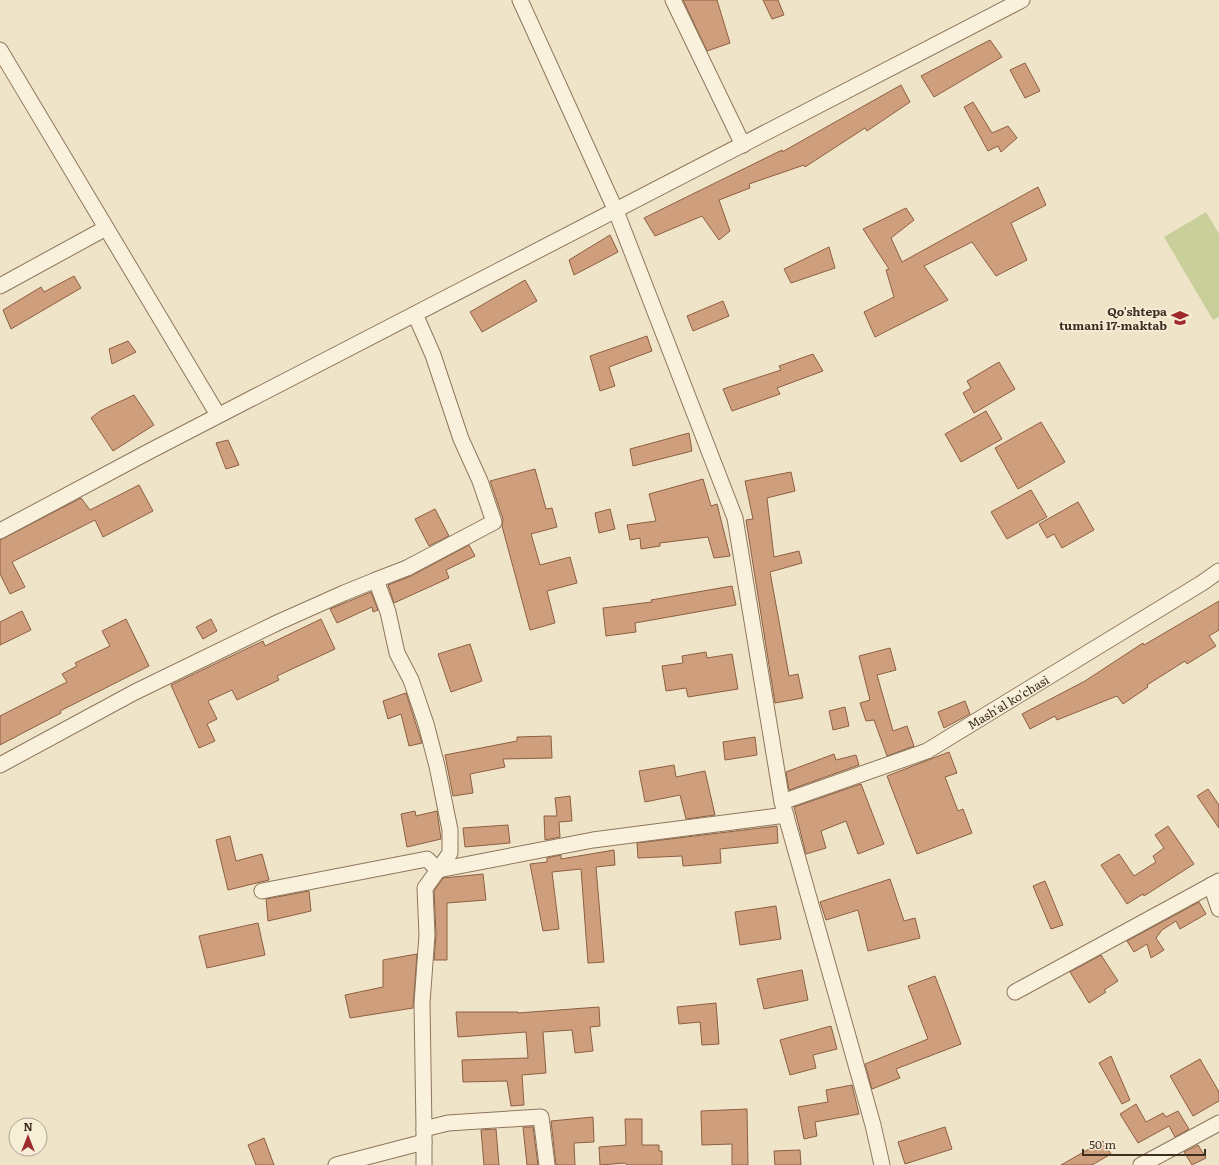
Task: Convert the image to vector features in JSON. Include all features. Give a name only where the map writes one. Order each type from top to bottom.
[{"type":"street","points":[[520,0],[616,210],[735,518],[784,808],[873,1125],[882,1165]]},
{"type":"street","points":[[673,0],[743,145]]},
{"type":"street","points":[[0,531],[218,415],[1022,0]]},
{"type":"street","points":[[0,50],[218,415]]},
{"type":"street","points":[[0,286],[106,228]]},
{"type":"street","points":[[0,765],[142,689],[337,596],[407,568],[494,522],[480,481],[461,439],[433,355],[415,314]]},
{"type":"street","name":"Mash'al ko'chasi","points":[[438,870],[593,840],[784,808],[927,751],[1202,583],[1219,571]]},
{"type":"street","points":[[376,580],[388,612],[397,653],[411,680],[426,724],[439,773],[450,830],[450,853],[425,888],[427,935],[422,1003],[424,1165]]},
{"type":"street","points":[[262,891],[427,859],[438,870]]},
{"type":"street","points":[[1015,992],[1215,883],[1219,909]]},
{"type":"street","points":[[336,1165],[424,1136],[448,1123],[541,1117],[547,1165]]},
{"type":"street","points":[[1141,1165],[1219,1123]]},
{"type":"green space","points":[[1206,212],[1219,234],[1219,317],[1213,320],[1164,237]]},
{"type":"building","points":[[683,0],[717,0],[730,43],[707,51]]},
{"type":"building","points":[[763,0],[778,0],[784,15],[772,19]]},
{"type":"building","points":[[990,40],[1002,57],[934,97],[921,76]]},
{"type":"building","points":[[1025,63],[1040,91],[1025,98],[1010,70]]},
{"type":"building","points":[[901,85],[910,102],[867,131],[865,128],[805,167],[804,165],[749,184],[750,188],[719,200],[730,231],[719,240],[702,216],[655,236],[644,218],[782,150],[782,152]]},
{"type":"building","points":[[973,102],[992,133],[1008,126],[1017,138],[1001,152],[998,146],[988,151],[964,107]]},
{"type":"building","points":[[1038,187],[1046,205],[1011,223],[1027,260],[996,276],[972,242],[924,266],[948,300],[875,337],[864,312],[894,297],[886,270],[889,269],[863,229],[906,208],[914,220],[891,238],[902,262]]},
{"type":"building","points":[[610,235],[618,252],[574,275],[569,260]]},
{"type":"building","points":[[829,247],[835,268],[791,283],[784,269]]},
{"type":"building","points":[[74,276],[81,288],[11,329],[3,310],[41,287],[44,292]]},
{"type":"building","points":[[525,280],[537,301],[482,332],[470,312]]},
{"type":"building","points":[[723,301],[729,316],[693,331],[687,316]]},
{"type":"building","points":[[647,336],[652,351],[609,367],[615,386],[600,391],[590,356]]},
{"type":"building","points":[[128,341],[136,352],[112,364],[109,349]]},
{"type":"building","points":[[813,354],[823,371],[777,388],[780,394],[732,411],[723,389],[781,370],[779,366]]},
{"type":"building","points":[[999,362],[1015,389],[974,413],[963,393],[971,388],[967,381]]},
{"type":"building","points":[[134,395],[154,425],[113,451],[91,418],[100,411]]},
{"type":"building","points":[[986,411],[1002,439],[961,462],[945,434]]},
{"type":"building","points":[[1041,422],[1065,462],[1018,489],[995,448]]},
{"type":"building","points":[[689,433],[692,451],[633,466],[630,449]]},
{"type":"building","points":[[228,440],[239,465],[226,469],[216,443]]},
{"type":"building","points":[[535,469],[546,509],[552,508],[557,527],[531,534],[540,565],[570,557],[577,583],[547,591],[555,623],[530,630],[502,526],[503,519],[490,481]]},
{"type":"building","points":[[791,472],[795,491],[767,498],[774,557],[799,551],[802,563],[770,572],[789,676],[798,674],[803,698],[775,703],[746,520],[753,519],[745,481]]},
{"type":"building","points":[[703,479],[711,506],[717,504],[730,556],[714,558],[708,537],[660,543],[660,546],[641,549],[640,538],[630,540],[627,525],[656,521],[649,494]]},
{"type":"building","points":[[139,485],[153,511],[103,537],[95,520],[12,562],[25,587],[10,594],[0,574],[0,540],[81,498],[90,510]]},
{"type":"building","points":[[1031,490],[1047,517],[1007,539],[991,512]]},
{"type":"building","points":[[1078,502],[1094,530],[1062,548],[1054,534],[1047,538],[1039,524]]},
{"type":"building","points":[[435,509],[449,536],[429,546],[415,519]]},
{"type":"building","points":[[610,509],[615,529],[599,533],[595,513]]},
{"type":"building","points":[[469,545],[475,556],[446,570],[449,578],[394,603],[388,585],[411,576]]},
{"type":"building","points":[[732,586],[736,605],[635,623],[636,632],[606,636],[603,608],[652,602],[651,600]]},
{"type":"building","points":[[371,592],[378,610],[373,612],[372,607],[337,623],[330,609]]},
{"type":"building","points":[[1219,601],[1219,630],[1209,636],[1216,646],[1187,664],[1185,661],[1147,685],[1148,687],[1123,704],[1117,696],[1057,720],[1055,716],[1030,729],[1022,714],[1085,681],[1143,643],[1144,645]]},
{"type":"building","points":[[22,611],[31,630],[0,645],[0,622]]},
{"type":"building","points":[[126,619],[149,666],[60,711],[61,713],[0,745],[0,716],[67,682],[62,674],[77,666],[75,663],[110,646],[102,631]]},
{"type":"building","points":[[211,619],[217,631],[203,639],[196,627]]},
{"type":"building","points":[[321,619],[335,649],[277,676],[279,680],[237,700],[232,690],[208,701],[217,719],[207,724],[215,741],[199,748],[171,685],[263,641],[265,646]]},
{"type":"building","points":[[470,644],[482,681],[451,692],[438,654]]},
{"type":"building","points":[[890,648],[896,670],[877,675],[893,731],[907,726],[914,746],[887,756],[874,720],[866,721],[860,703],[870,700],[859,656]]},
{"type":"building","points":[[706,652],[707,658],[732,654],[738,689],[688,697],[686,688],[666,691],[662,666],[683,663],[682,656]]},
{"type":"building","points":[[406,693],[422,743],[409,746],[401,714],[388,719],[383,701]]},
{"type":"building","points":[[965,701],[970,714],[944,728],[938,712]]},
{"type":"building","points":[[845,707],[849,726],[833,730],[829,711]]},
{"type":"building","points":[[551,736],[552,758],[503,759],[505,767],[470,774],[473,793],[453,796],[445,755],[517,741],[517,737]]},
{"type":"building","points":[[755,737],[757,755],[725,760],[723,742]]},
{"type":"building","points":[[949,752],[957,773],[945,777],[958,811],[963,809],[972,833],[917,854],[887,776]]},
{"type":"building","points":[[834,754],[836,760],[856,755],[859,765],[789,790],[786,772]]},
{"type":"building","points":[[674,765],[676,777],[705,771],[715,815],[686,819],[680,795],[645,802],[639,771]]},
{"type":"building","points":[[861,784],[884,844],[858,854],[846,821],[821,831],[826,848],[806,854],[794,807]]},
{"type":"building","points":[[1208,789],[1219,805],[1219,828],[1197,796]]},
{"type":"building","points":[[570,796],[572,821],[559,822],[560,837],[545,840],[544,816],[557,816],[555,798]]},
{"type":"building","points":[[415,811],[416,816],[437,811],[441,839],[407,847],[401,814]]},
{"type":"building","points":[[508,825],[510,843],[465,847],[463,828]]},
{"type":"building","points":[[777,826],[778,843],[720,849],[721,863],[683,866],[682,856],[638,858],[637,843]]},
{"type":"building","points":[[1168,826],[1194,864],[1144,896],[1143,894],[1127,904],[1101,865],[1119,854],[1134,876],[1156,862],[1153,856],[1164,848],[1155,835]]},
{"type":"building","points":[[230,836],[236,861],[262,854],[269,880],[228,890],[216,840]]},
{"type":"building","points":[[614,850],[615,865],[596,867],[604,962],[588,963],[581,869],[552,872],[559,929],[543,931],[530,864],[547,862],[547,858],[561,855],[561,859]]},
{"type":"building","points":[[483,874],[486,900],[447,903],[447,960],[434,960],[436,935],[434,891],[443,878]]},
{"type":"building","points":[[890,879],[904,921],[915,918],[920,938],[868,951],[858,910],[826,920],[820,902]]},
{"type":"building","points":[[1045,881],[1063,925],[1051,929],[1033,886]]},
{"type":"building","points":[[309,891],[311,911],[268,921],[266,899]]},
{"type":"building","points":[[1199,902],[1206,914],[1180,929],[1176,921],[1162,930],[1156,938],[1164,950],[1151,958],[1147,944],[1134,952],[1127,941]]},
{"type":"building","points":[[776,906],[781,939],[740,945],[735,912]]},
{"type":"building","points":[[258,923],[265,955],[207,968],[199,936]]},
{"type":"building","points":[[417,954],[413,1008],[350,1018],[345,995],[383,987],[383,960]]},
{"type":"building","points":[[1101,955],[1118,981],[1104,990],[1106,992],[1089,1003],[1070,972]]},
{"type":"building","points":[[802,970],[808,1000],[764,1009],[757,979]]},
{"type":"building","points":[[935,976],[961,1044],[896,1069],[900,1078],[872,1089],[865,1064],[928,1039],[908,986]]},
{"type":"building","points":[[716,1003],[719,1044],[702,1045],[700,1022],[679,1024],[677,1007]]},
{"type":"building","points":[[599,1007],[600,1026],[590,1027],[593,1051],[575,1053],[572,1030],[543,1032],[546,1073],[522,1075],[524,1105],[511,1106],[507,1081],[463,1082],[462,1060],[528,1058],[526,1032],[458,1037],[456,1012],[518,1013]]},
{"type":"building","points":[[831,1026],[837,1049],[813,1055],[816,1068],[790,1075],[780,1040]]},
{"type":"building","points":[[1111,1056],[1130,1100],[1122,1104],[1099,1063]]},
{"type":"building","points":[[1200,1059],[1219,1092],[1219,1101],[1193,1116],[1170,1076]]},
{"type":"building","points":[[852,1085],[859,1114],[815,1122],[817,1136],[804,1139],[798,1107],[828,1102],[826,1090]]},
{"type":"building","points":[[1136,1104],[1146,1122],[1163,1113],[1166,1117],[1178,1111],[1189,1129],[1175,1137],[1169,1126],[1138,1143],[1120,1114]]},
{"type":"building","points":[[747,1109],[748,1165],[732,1165],[732,1144],[702,1145],[701,1111]]},
{"type":"building","points":[[593,1117],[594,1142],[574,1143],[575,1165],[556,1165],[551,1121]]},
{"type":"building","points":[[625,1119],[642,1119],[642,1145],[659,1145],[659,1151],[662,1151],[662,1165],[627,1165],[625,1163],[600,1165],[599,1147],[626,1145]]},
{"type":"building","points":[[523,1127],[533,1127],[538,1165],[527,1165]]},
{"type":"building","points":[[945,1127],[952,1149],[905,1164],[898,1142]]},
{"type":"building","points":[[496,1129],[499,1165],[484,1165],[481,1130]]},
{"type":"building","points":[[264,1138],[274,1165],[256,1165],[248,1145]]},
{"type":"building","points":[[1103,1141],[1111,1154],[1092,1165],[1061,1165]]},
{"type":"building","points":[[1198,1145],[1206,1158],[1192,1165],[1184,1152]]},
{"type":"building","points":[[800,1150],[801,1165],[775,1165],[774,1151]]},
{"type":"place","name":"Qo'shtepa tumani 17-maktab","points":[[1180,318]]}]
